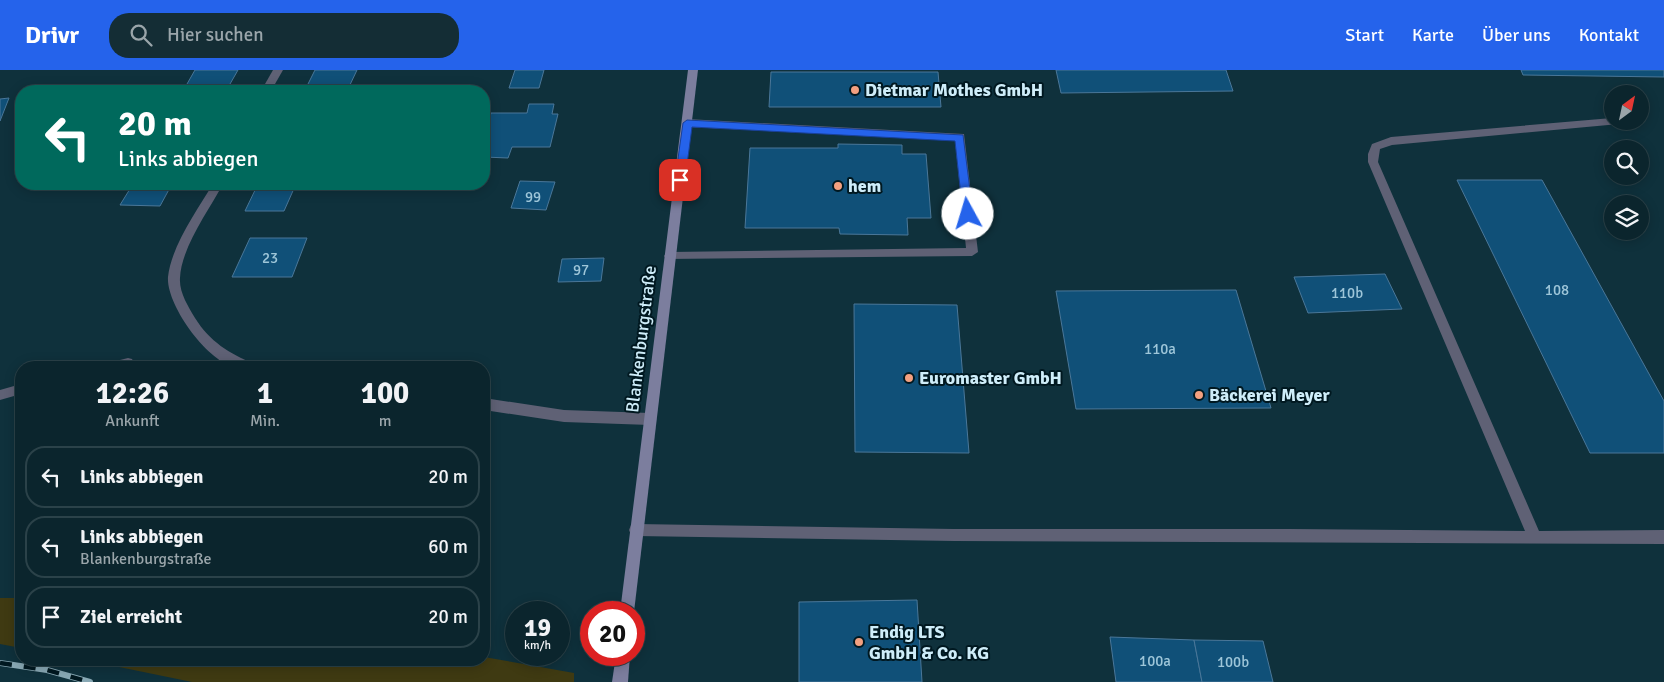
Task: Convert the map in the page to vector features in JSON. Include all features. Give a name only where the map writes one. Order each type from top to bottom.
[{"type":"main road","name":"Blankenburgstraße","points":[[628,601],[692,70]]},
{"type":"main road","points":[[620,682],[622,666]]},
{"type":"street","points":[[269,85],[278,70]]},
{"type":"street","points":[[1534,538],[1373,162],[1373,154],[1376,147],[1391,141],[1604,122]]},
{"type":"street","points":[[670,256],[972,252],[960,137],[687,123]]},
{"type":"street","points":[[215,190],[180,256],[174,278],[180,300],[200,336],[212,350],[235,361]]},
{"type":"street","points":[[0,395],[15,391]]},
{"type":"street","points":[[490,405],[564,416],[650,419]]},
{"type":"street","points":[[636,530],[954,536],[1291,535],[1534,538],[1664,536]]},
{"type":"shaded area","points":[[0,598],[15,598],[15,647],[0,644]]},
{"type":"shaded area","points":[[490,658],[505,661],[505,666],[535,666],[574,673],[574,682],[192,682],[114,666],[490,666]]},
{"type":"building","points":[[195,70],[238,70],[229,85],[186,85]]},
{"type":"building","points":[[315,70],[357,70],[350,85],[308,85]]},
{"type":"building","points":[[515,70],[544,70],[539,88],[509,88]]},
{"type":"building","points":[[1056,70],[1226,70],[1233,91],[1061,93]]},
{"type":"building","points":[[1521,70],[1664,70],[1664,77],[1523,75]]},
{"type":"building","name":"Dietmar Mothes GmbH","points":[[771,72],[938,72],[941,107],[769,107]]},
{"type":"building","points":[[9,98],[0,121],[0,99]]},
{"type":"building","points":[[529,104],[554,104],[552,114],[558,114],[550,147],[512,147],[508,158],[490,157],[491,113],[527,113]]},
{"type":"building","name":"hem","points":[[838,144],[902,145],[902,154],[926,154],[931,218],[907,218],[908,235],[840,234],[839,228],[745,228],[750,148],[838,148]]},
{"type":"building","points":[[1457,180],[1542,180],[1664,401],[1664,453],[1590,453]]},
{"type":"building","points":[[520,181],[555,182],[546,210],[511,208]]},
{"type":"building","points":[[129,190],[169,190],[160,206],[120,205]]},
{"type":"building","points":[[255,190],[293,190],[284,211],[245,211]]},
{"type":"building","points":[[250,238],[307,238],[292,277],[232,277]]},
{"type":"building","points":[[604,258],[601,281],[558,282],[562,259]]},
{"type":"building","points":[[1385,274],[1402,309],[1308,313],[1294,277]]},
{"type":"building","points":[[1236,290],[1271,408],[1076,409],[1056,291]]},
{"type":"building","name":"Euromaster GmbH","points":[[854,304],[957,305],[969,453],[855,452]]},
{"type":"building","name":"Endig LTS GmbH & Co. KG","points":[[917,600],[922,682],[799,682],[799,602]]},
{"type":"building","points":[[1110,637],[1194,640],[1202,682],[1116,682]]},
{"type":"building","points":[[1194,640],[1263,641],[1273,682],[1202,682]]},
{"type":"railway","points":[[0,663],[15,665]]},
{"type":"railway","points":[[20,666],[47,670],[90,682]]},
{"type":"place","name":"Dietmar Mothes GmbH","points":[[855,90]]},
{"type":"place","name":"hem","points":[[838,186]]},
{"type":"place","name":"Euromaster GmbH","points":[[909,378]]},
{"type":"place","name":"Bäckerei Meyer","points":[[1199,395]]},
{"type":"place","name":"Endig LTS GmbH & Co. KG","points":[[859,642]]},
{"type":"route","points":[[680,180],[687,123],[960,137],[968,214]]}]
